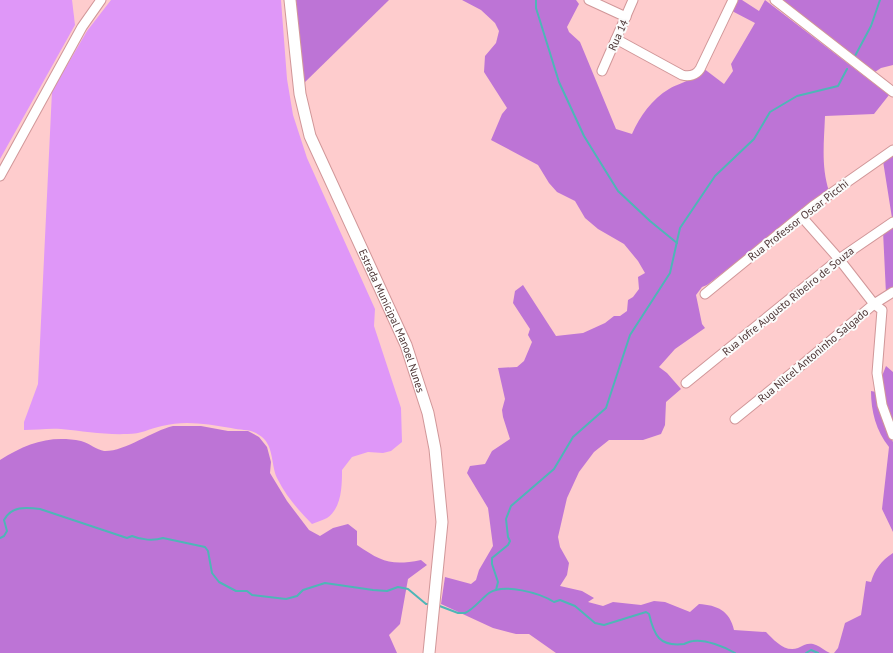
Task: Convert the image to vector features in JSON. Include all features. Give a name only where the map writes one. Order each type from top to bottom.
[{"type":"main road","name":"Estrada Municipal Manoel Nunes","points":[[290,0],[300,94],[310,136],[406,345],[428,413],[435,449],[442,522],[429,653]]},
{"type":"street","points":[[0,176],[82,27],[101,0]]},
{"type":"street","points":[[589,0],[626,17]]},
{"type":"street","name":"Rua 14","points":[[602,71],[633,0]]},
{"type":"street","points":[[616,39],[686,76],[694,74],[700,69],[733,0]]},
{"type":"street","points":[[775,0],[893,92]]},
{"type":"street","name":"Rua Professor Oscar Picchi","points":[[705,294],[801,216],[893,150]]},
{"type":"street","points":[[801,216],[839,259],[874,304],[882,310],[877,373],[882,404],[893,435]]},
{"type":"street","name":"Rua Jofre Augusto Ribeiro de Souza","points":[[686,383],[839,259],[893,222]]},
{"type":"street","name":"Rua Nilcel Antoninho Salgado","points":[[735,419],[874,304],[893,292]]},
{"type":"shaded area","points":[[0,0],[72,0],[75,25],[0,159]]},
{"type":"shaded area","points":[[111,0],[281,0],[287,79],[293,115],[307,158],[375,309],[374,326],[401,408],[402,442],[391,451],[383,453],[368,452],[352,457],[342,470],[340,496],[336,508],[332,514],[324,520],[312,524],[297,508],[284,491],[277,478],[269,446],[262,437],[251,431],[188,423],[171,424],[132,434],[56,429],[24,430],[24,422],[38,384],[52,91],[87,31]]},
{"type":"shaded area","points":[[296,0],[389,0],[303,84]]},
{"type":"shaded area","points":[[462,0],[576,0],[579,4],[567,27],[569,32],[580,42],[616,129],[632,134],[643,114],[657,98],[669,89],[696,76],[703,68],[724,84],[733,71],[731,64],[755,23],[732,11],[738,0],[742,0],[759,11],[765,0],[889,95],[874,114],[825,116],[824,164],[826,182],[829,191],[707,285],[702,287],[696,295],[702,324],[705,328],[675,349],[659,367],[667,373],[681,389],[666,402],[665,425],[661,434],[643,440],[609,440],[594,452],[579,472],[567,498],[558,537],[560,547],[569,563],[567,575],[560,586],[582,591],[594,598],[588,602],[603,606],[613,602],[641,605],[654,601],[665,602],[690,612],[699,604],[712,606],[722,610],[726,614],[732,623],[734,630],[766,632],[780,645],[789,649],[798,648],[807,644],[813,644],[830,653],[556,653],[529,634],[516,634],[493,628],[441,604],[445,577],[471,584],[476,580],[479,570],[493,546],[488,508],[467,473],[470,466],[485,464],[492,451],[510,439],[503,417],[502,410],[505,399],[498,368],[517,367],[524,361],[532,342],[528,335],[530,329],[513,303],[515,291],[523,285],[556,336],[583,333],[605,323],[614,316],[620,316],[627,311],[628,300],[633,297],[639,289],[638,277],[645,273],[638,261],[624,244],[598,229],[585,218],[575,201],[557,192],[549,183],[538,165],[491,140],[502,114],[507,108],[484,72],[485,56],[496,43],[499,31],[495,23],[481,10]]},
{"type":"shaded area","points":[[782,0],[893,0],[893,65],[881,68],[875,72]]},
{"type":"shaded area","points":[[893,154],[893,289],[886,294],[883,231],[892,218],[883,161]]},
{"type":"shaded area","points":[[886,366],[893,372],[893,433],[891,438],[893,442],[893,532],[882,509],[889,447],[884,441],[875,420],[871,398],[871,391],[876,392],[882,387],[882,376]]},
{"type":"shaded area","points":[[173,426],[201,426],[228,431],[248,431],[259,437],[267,447],[271,462],[270,473],[287,501],[309,530],[320,536],[333,528],[348,524],[357,531],[357,545],[380,559],[402,563],[421,560],[427,565],[408,579],[400,624],[389,635],[397,653],[0,653],[0,460],[29,445],[59,439],[81,441],[104,451],[112,450],[129,445],[156,432]]},
{"type":"shaded area","points":[[893,553],[893,653],[834,653],[838,648],[845,623],[861,615],[866,581],[871,582],[874,573],[879,566]]},
{"type":"waterway","points":[[536,0],[536,8],[559,82],[584,136],[618,191],[650,221],[677,243]]},
{"type":"waterway","points":[[855,56],[871,26],[880,0]]},
{"type":"waterway","points":[[496,590],[498,582],[492,564],[492,558],[508,545],[510,541],[508,537],[506,519],[511,506],[554,469],[573,437],[606,408],[630,335],[670,273],[680,228],[715,176],[754,139],[770,112],[797,96],[838,86],[847,69]]},
{"type":"waterway","points":[[0,538],[4,536],[7,531],[4,520],[11,512],[19,508],[40,509],[127,538],[132,536],[148,540],[163,538],[205,547],[208,551],[212,573],[219,582],[236,591],[247,591],[252,595],[286,599],[297,596],[303,590],[325,583],[387,591],[398,587],[408,589],[426,604],[431,604]]},
{"type":"waterway","points":[[437,605],[458,613],[465,613],[489,593],[496,590],[522,590],[540,595],[554,602],[560,600],[575,606],[595,623],[604,625],[646,612],[649,614],[656,634],[659,638],[669,644],[684,644],[692,641],[703,641],[720,646],[735,653]]},
{"type":"waterway","points":[[806,653],[811,650],[818,653]]}]
